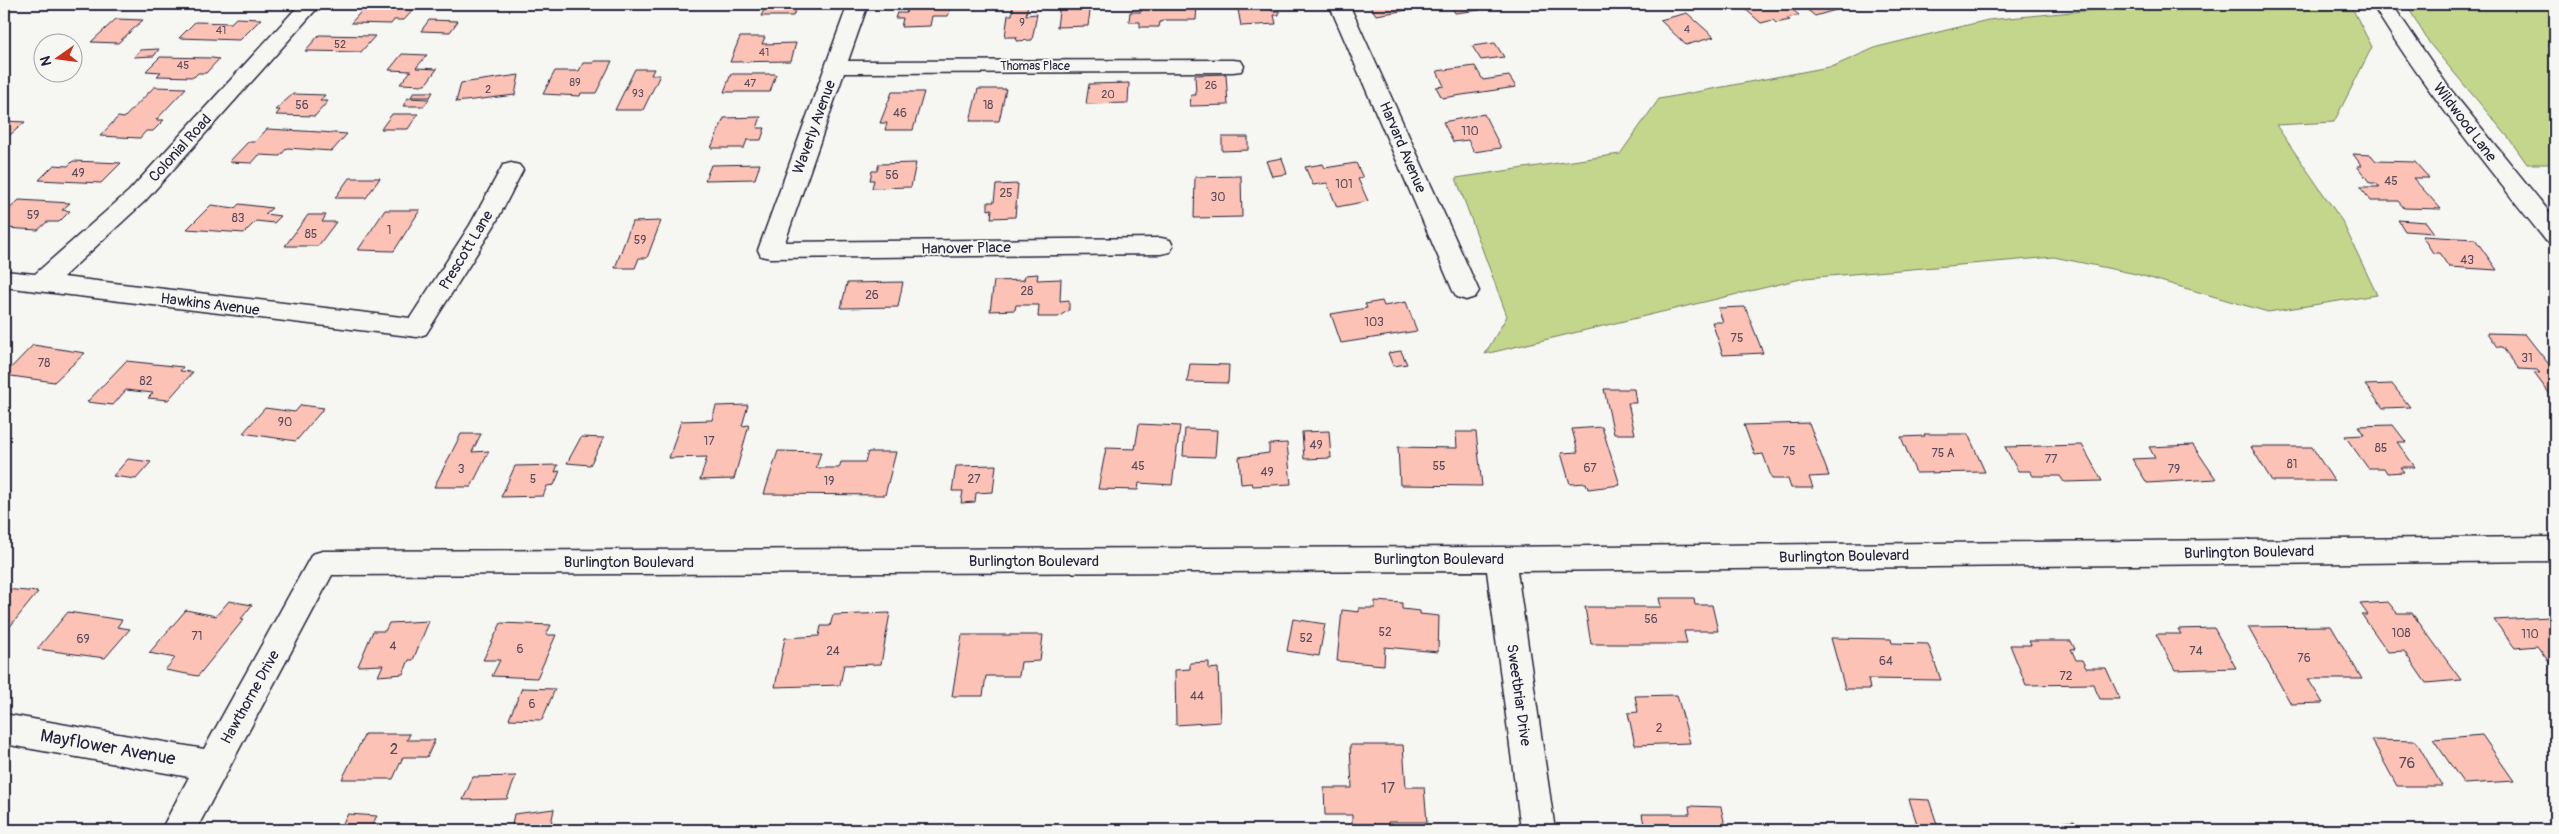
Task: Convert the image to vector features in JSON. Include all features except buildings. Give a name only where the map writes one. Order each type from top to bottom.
[{"type":"street","name":"Colonial Road","points":[[40,284],[137,196],[311,4]]},
{"type":"street","name":"Waverly Avenue","points":[[770,250],[858,4]]},
{"type":"street","name":"Harvard Avenue","points":[[1339,4],[1466,291]]},
{"type":"street","name":"Wildwood Lane","points":[[2382,4],[2398,31],[2472,133],[2555,236]]},
{"type":"street","name":"Thomas Place","points":[[836,67],[1233,66]]},
{"type":"street","name":"Prescott Lane","points":[[417,328],[472,242],[511,170]]},
{"type":"street","name":"Hanover Place","points":[[770,250],[1161,246]]},
{"type":"street","name":"Hawkins Avenue","points":[[4,279],[417,328]]},
{"type":"street","name":"Burlington Boulevard","points":[[323,563],[1500,559],[2555,549]]},
{"type":"street","name":"Sweetbriar Drive","points":[[1500,559],[1538,830]]},
{"type":"street","name":"Hawthorne Drive","points":[[178,830],[323,563]]},
{"type":"street","name":"Mayflower Avenue","points":[[4,729],[213,766]]},
{"type":"green space","points":[[2122,4],[2350,4],[2372,47],[2334,122],[2276,125],[2342,221],[2377,295],[2268,312],[2136,274],[2054,257],[1805,278],[1485,354],[1507,316],[1456,178],[1620,154],[1659,99],[1834,66],[1877,47],[1988,20],[2114,8]]},
{"type":"green space","points":[[2406,4],[2555,4],[2555,164],[2527,164],[2508,137],[2430,44]]}]
